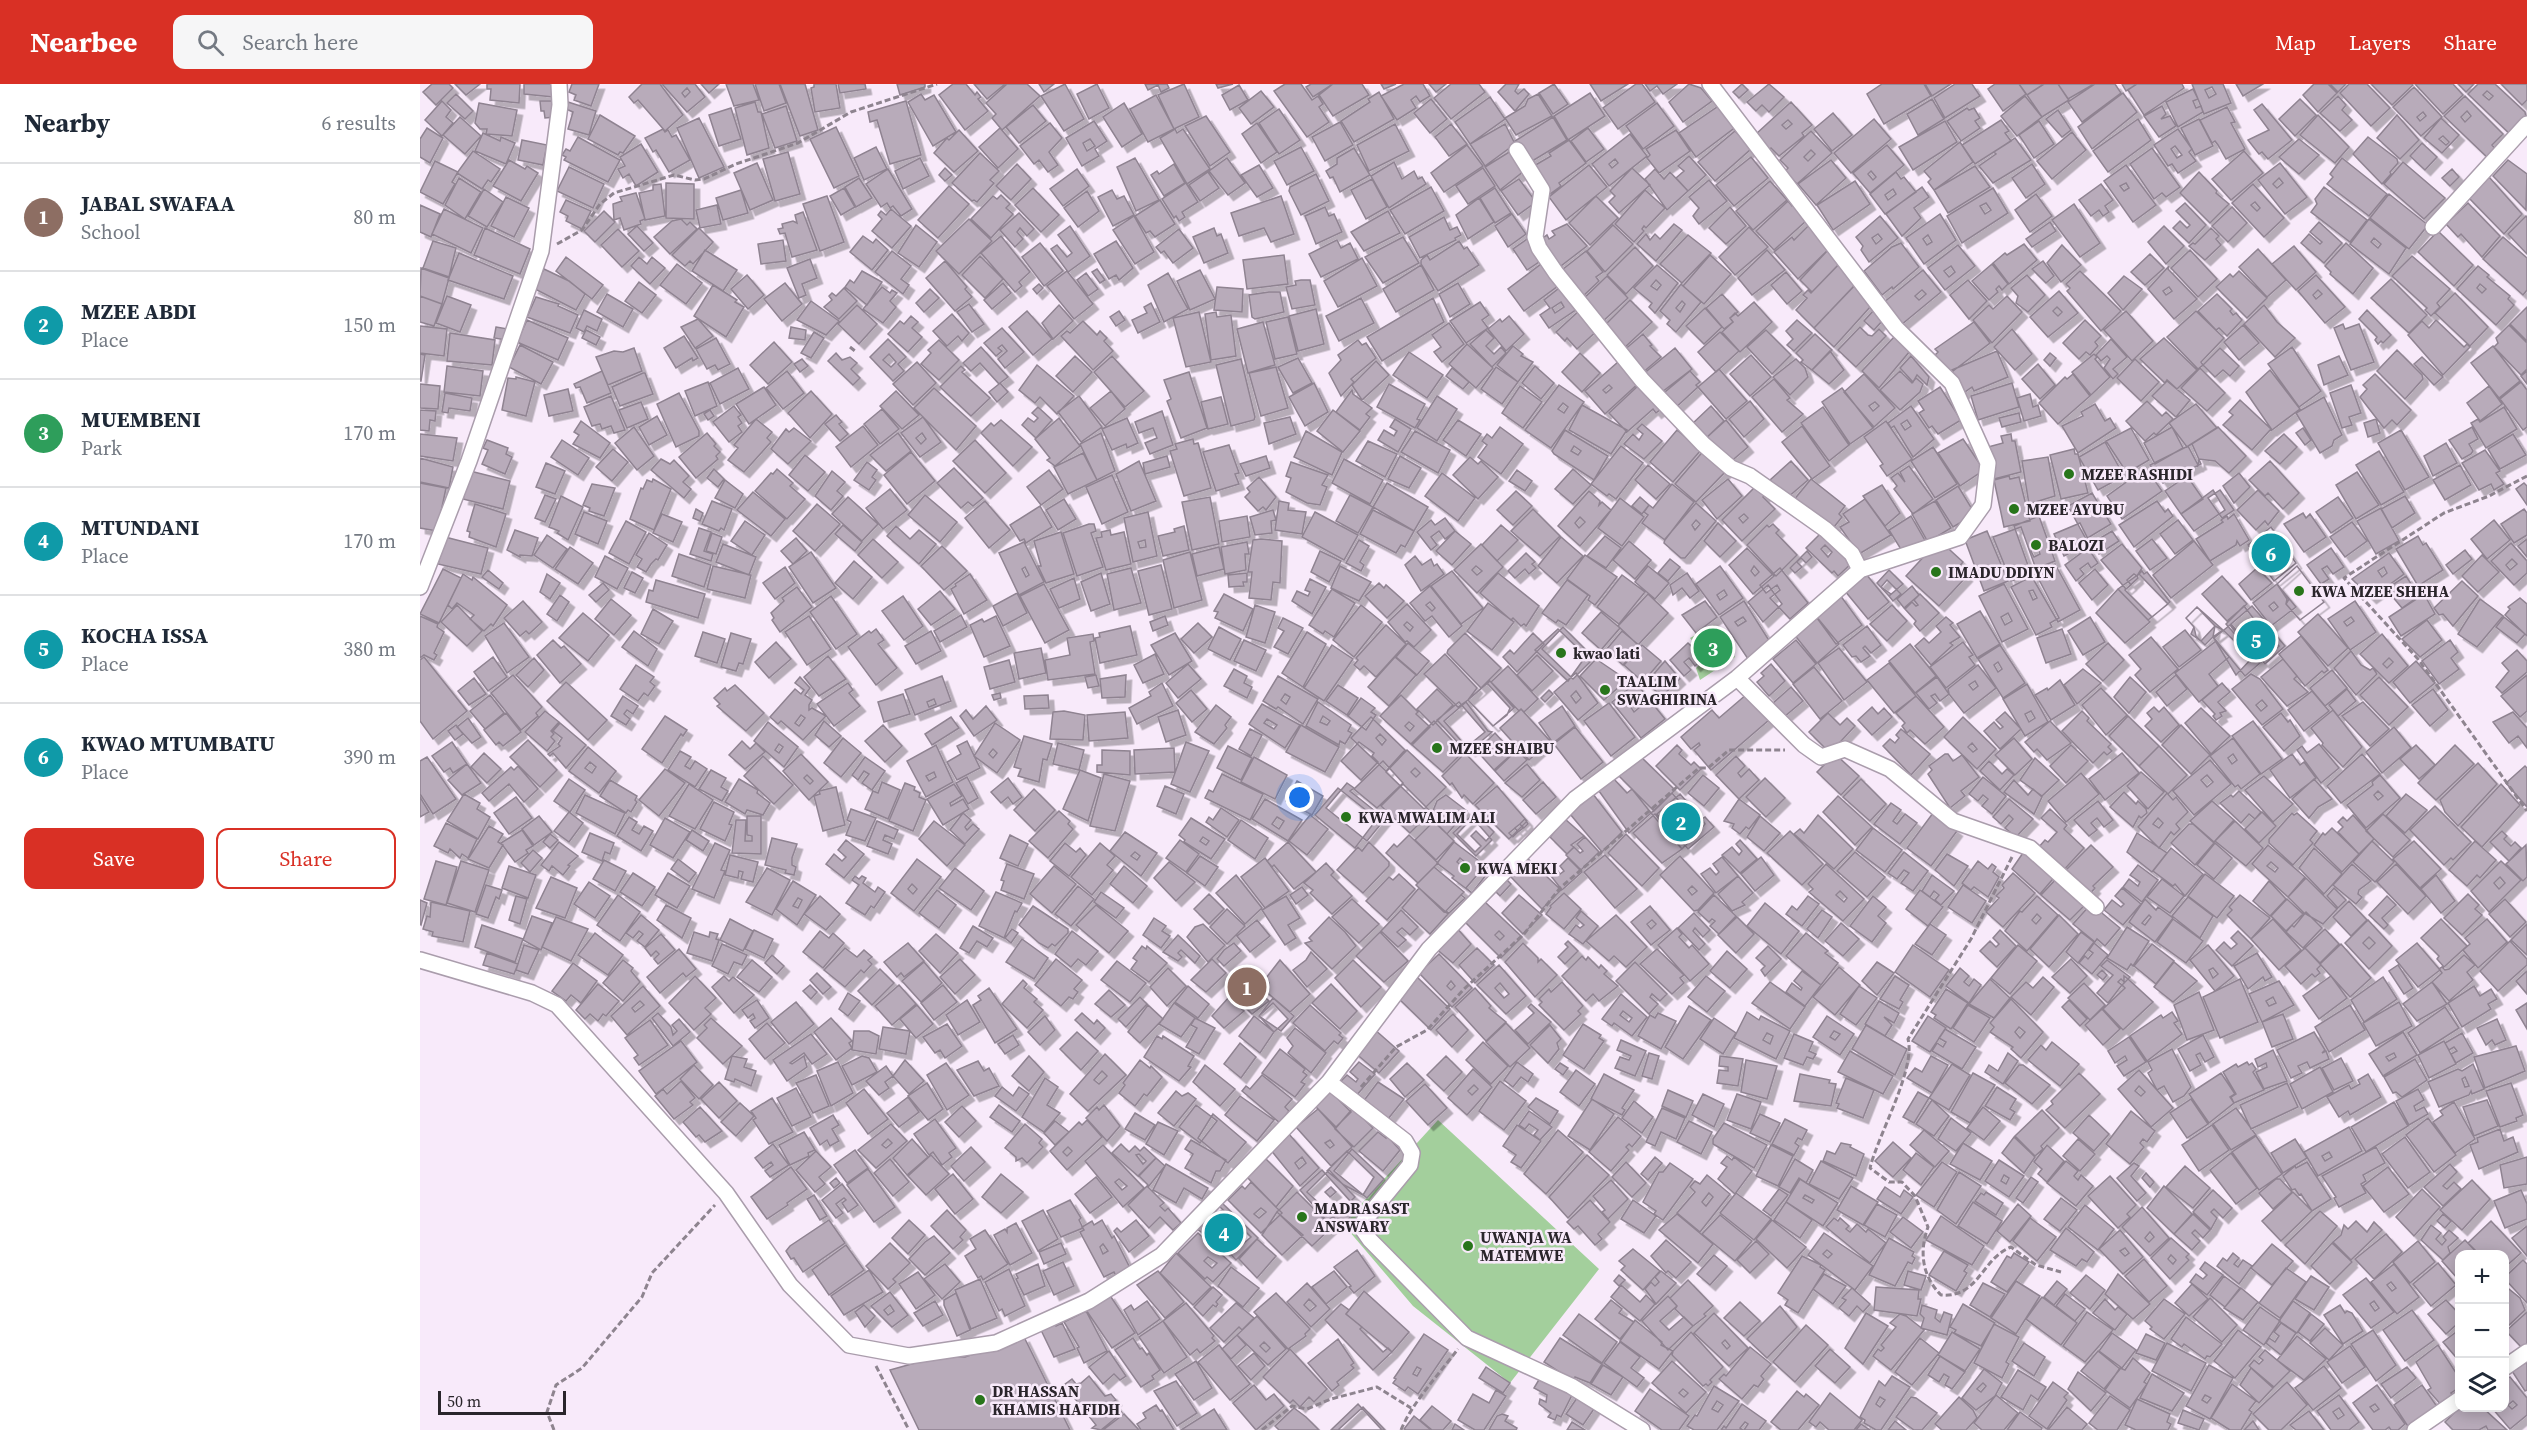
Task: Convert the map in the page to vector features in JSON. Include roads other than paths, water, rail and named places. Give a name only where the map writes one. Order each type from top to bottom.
[{"type":"street","points":[[420,587],[469,461],[541,251],[560,105],[559,84]]},
{"type":"street","points":[[420,960],[532,993],[557,1005],[726,1193],[790,1285],[849,1345],[909,1356],[996,1343],[1089,1301],[1162,1255],[1329,1082],[1429,949],[1575,799],[1737,678],[1860,570],[1960,537],[1983,505],[1988,463],[1952,383],[1896,328],[1710,84]]},
{"type":"street","points":[[2433,227],[2527,124]]},
{"type":"street","points":[[1517,150],[1542,190],[1535,237],[1539,248],[1584,310],[1642,380],[1703,444],[1731,468],[1750,476],[1825,529],[1852,554],[1860,570]]},
{"type":"street","points":[[1737,678],[1804,745],[1821,757],[1845,749],[1890,769],[1953,821],[2016,841],[2030,848],[2096,907]]},
{"type":"street","points":[[1329,1082],[1405,1141],[1412,1153],[1410,1165],[1364,1221],[1363,1230],[1467,1338],[1571,1386],[1642,1430]]},
{"type":"street","points":[[2509,1365],[2527,1352]]},
{"type":"street","points":[[2415,1430],[2455,1402]]},
{"type":"place","name":"MZEE RASHIDI","points":[[2069,474]]},
{"type":"place","name":"MZEE AYUBU","points":[[2014,509]]},
{"type":"place","name":"BALOZI","points":[[2036,545]]},
{"type":"place","name":"KWAO MTUMBATU","points":[[2271,553]]},
{"type":"place","name":"IMADU DDIYN","points":[[1936,572]]},
{"type":"place","name":"KWA MZEE SHEHA","points":[[2299,591]]},
{"type":"place","name":"KOCHA ISSA","points":[[2256,640]]},
{"type":"place","name":"MUEMBENI","points":[[1713,648]]},
{"type":"place","name":"kwao lati","points":[[1561,653]]},
{"type":"place","name":"TAALIM SWAGHIRINA","points":[[1605,690]]},
{"type":"place","name":"MZEE SHAIBU","points":[[1437,748]]},
{"type":"place","name":"KWA MWALIM ALI","points":[[1346,817]]},
{"type":"place","name":"MZEE ABDI","points":[[1681,822]]},
{"type":"place","name":"KWA MEKI","points":[[1465,868]]},
{"type":"place","name":"JABAL SWAFAA","points":[[1247,987]]},
{"type":"place","name":"MADRASAST ANSWARY","points":[[1302,1217]]},
{"type":"place","name":"MTUNDANI","points":[[1224,1233]]},
{"type":"place","name":"UWANJA WA MATEMWE","points":[[1468,1246]]},
{"type":"place","name":"DR HASSAN KHAMIS HAFIDH","points":[[980,1400]]}]
